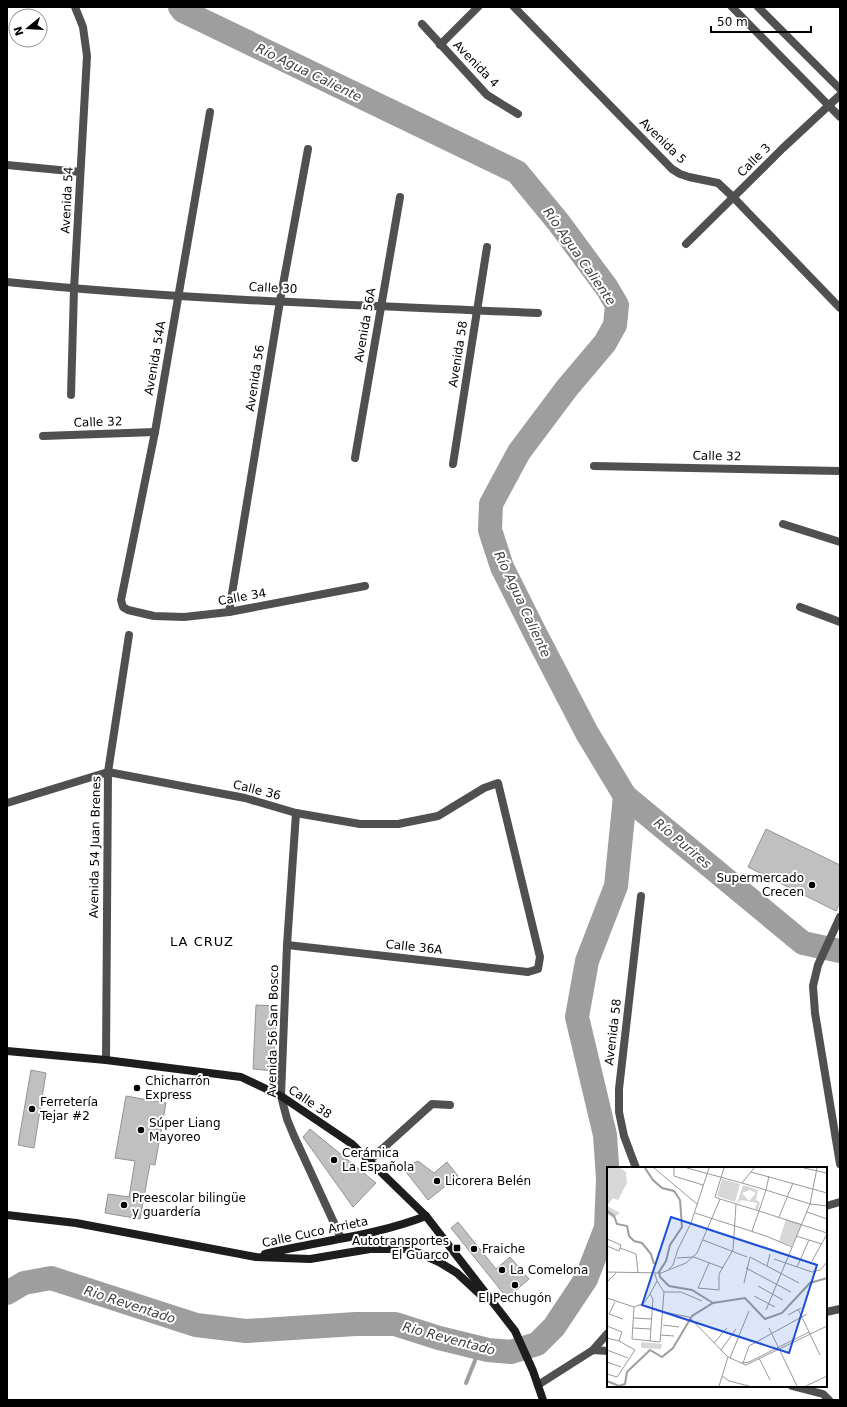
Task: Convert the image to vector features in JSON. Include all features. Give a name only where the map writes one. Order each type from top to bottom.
[{"type":"main road","name":"Calle 38","points":[[7,1051],[106,1060],[241,1077],[281,1096],[352,1144],[426,1216],[516,1333]]},
{"type":"main road","points":[[7,1215],[76,1223],[256,1256]]},
{"type":"main road","name":"Calle Cuco Arrieta","points":[[256,1256],[403,1225],[426,1216]]},
{"type":"main road","name":"Calle Cuco Arrieta","points":[[256,1256],[310,1259],[370,1248],[406,1249],[439,1262],[457,1274],[481,1294],[516,1333]]},
{"type":"main road","points":[[516,1333],[533,1371],[543,1400]]},
{"type":"street","name":"Avenida 54","points":[[71,395],[74,289],[87,56],[83,26],[75,7]]},
{"type":"street","points":[[440,45],[478,7]]},
{"type":"street","name":"Avenida 5","points":[[514,7],[672,169],[689,177],[718,183],[840,308]]},
{"type":"street","points":[[732,7],[840,117]]},
{"type":"street","points":[[758,7],[840,89]]},
{"type":"street","name":"Avenida 4","points":[[422,24],[487,95],[518,114]]},
{"type":"street","name":"Calle 3","points":[[686,244],[783,148],[840,95]]},
{"type":"street","name":"Avenida 54A","points":[[123,607],[121,600],[154,432],[210,112]]},
{"type":"street","name":"Avenida 56","points":[[229,612],[280,301],[308,149]]},
{"type":"street","points":[[7,165],[80,172]]},
{"type":"street","name":"Avenida 56A","points":[[354,458],[400,197]]},
{"type":"street","name":"Avenida 58","points":[[453,464],[487,247]]},
{"type":"street","name":"Calle 30","points":[[7,282],[74,289],[178,296],[538,313]]},
{"type":"street","name":"Calle 32","points":[[43,436],[154,432]]},
{"type":"street","name":"Calle 32","points":[[594,466],[840,471]]},
{"type":"street","points":[[783,524],[840,542]]},
{"type":"street","name":"Calle 34","points":[[123,607],[128,610],[154,616],[184,617],[229,612],[365,586]]},
{"type":"street","points":[[800,607],[840,622]]},
{"type":"street","name":"Avenida 54 Juan Brenes","points":[[106,1060],[108,772],[129,635]]},
{"type":"street","name":"Calle 36","points":[[7,803],[108,772],[245,798],[296,813],[360,824],[398,824],[438,816],[484,788],[498,783],[540,957],[538,969]]},
{"type":"street","name":"Avenida 56 San Bosco","points":[[296,813],[287,945],[281,1096],[287,1119],[294,1136],[341,1238]]},
{"type":"street","name":"Avenida 58","points":[[636,1167],[624,1136],[619,1112],[619,1089],[641,896]]},
{"type":"street","points":[[838,920],[818,964],[813,986],[815,1012],[840,1164]]},
{"type":"street","name":"Calle 36A","points":[[287,945],[528,972],[538,969]]},
{"type":"street","points":[[368,1161],[432,1104],[450,1105]]},
{"type":"street","points":[[827,1206],[840,1202]]},
{"type":"street","points":[[827,1312],[840,1309]]},
{"type":"street","points":[[538,1385],[593,1350],[607,1334]]},
{"type":"street","points":[[593,1350],[607,1351]]},
{"type":"street","points":[[796,1387],[823,1394],[829,1400]]},
{"type":"building","name":"Supermercado Crecen","points":[[766,829],[840,865],[840,903],[836,911],[748,867]]},
{"type":"building","points":[[256,1005],[277,1006],[273,1071],[253,1069]]},
{"type":"building","name":"Ferretería Tejar #2","points":[[31,1070],[46,1073],[34,1148],[18,1145]]},
{"type":"building","name":"Súper Liang Mayoreo","points":[[126,1096],[166,1103],[155,1165],[150,1164],[140,1219],[105,1213],[108,1194],[129,1197],[135,1161],[115,1158]]},
{"type":"building","name":"Cerámica La Española","points":[[310,1129],[376,1183],[353,1207],[303,1137]]},
{"type":"building","name":"Licorera Belén","points":[[418,1161],[434,1173],[447,1162],[458,1176],[428,1200],[403,1168]]},
{"type":"building","points":[[458,1222],[496,1269],[510,1257],[529,1279],[507,1298],[451,1228]]},
{"type":"waterway","name":"Río Agua Caliente","points":[[180,7],[183,11],[517,172],[559,223],[607,288],[617,305],[615,325],[605,343],[567,388],[519,452],[491,504],[490,530],[502,567],[587,733],[625,796],[803,943],[840,951]]},
{"type":"waterway","name":"Rio Reventado","points":[[607,1167],[605,1135],[577,1017],[587,961],[616,886],[625,796]]},
{"type":"waterway","name":"Rio Reventado","points":[[7,1293],[24,1283],[51,1278],[196,1325],[246,1331],[356,1324],[395,1324],[439,1338],[488,1350],[511,1352],[537,1344],[554,1327],[586,1279],[606,1228],[607,1204]]},
{"type":"waterway","points":[[466,1383],[480,1348]]},
{"type":"place","name":"Supermercado Crecen","points":[[812,885]]},
{"type":"place","name":"Chicharrón Express","points":[[137,1088]]},
{"type":"place","name":"Ferretería Tejar #2","points":[[32,1109]]},
{"type":"place","name":"Súper Liang Mayoreo","points":[[141,1130]]},
{"type":"place","name":"Cerámica La Española","points":[[334,1160]]},
{"type":"place","name":"Licorera Belén","points":[[437,1181]]},
{"type":"place","name":"Preescolar bilingüe y guardería","points":[[124,1205]]},
{"type":"place","name":"Autotransportes El Guarco","points":[[457,1248]]},
{"type":"place","name":"Fraiche","points":[[474,1249]]},
{"type":"place","name":"La Comelona","points":[[502,1270]]},
{"type":"place","name":"El Pechugón","points":[[515,1285]]},
{"type":"district","name":"LA CRUZ","points":[[202,941]]},
{"type":"water label","name":"Río Purires","points":[[683,843]]}]
